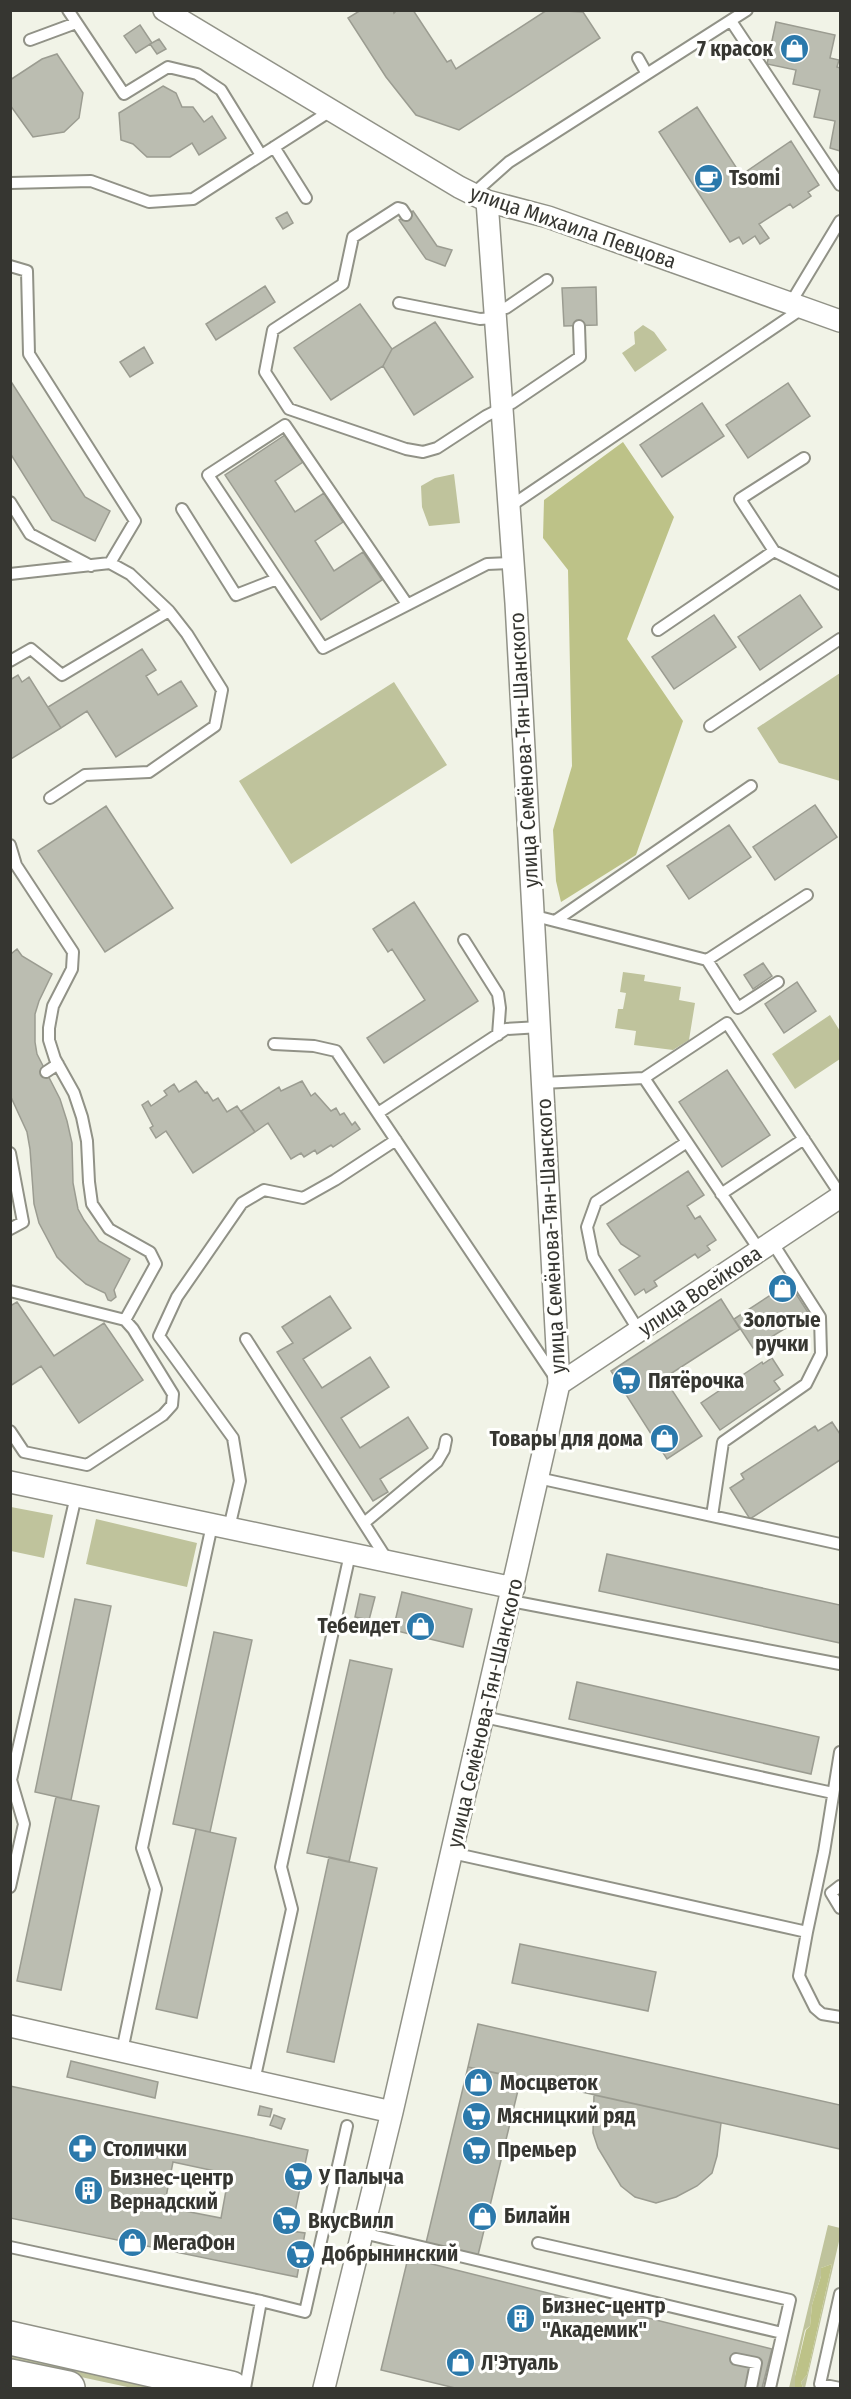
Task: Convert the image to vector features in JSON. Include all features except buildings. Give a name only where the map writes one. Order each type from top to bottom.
[{"type":"main road","points":[[10,2338],[231,2388]]},
{"type":"main road","points":[[10,2376],[68,2388]]},
{"type":"street","name":"улица Михаила Певцова","points":[[176,14],[480,198],[548,217],[840,321]]},
{"type":"street","name":"улица Семёнова-Тян-Шанского","points":[[324,2388],[392,2112],[559,1384],[513,563],[494,314],[480,198]]},
{"type":"street","name":"улица Воейкова","points":[[559,1384],[840,1195]]},
{"type":"street","points":[[10,1482],[389,1562],[512,1594]]},
{"type":"street","points":[[10,2026],[392,2112]]},
{"type":"lane","points":[[68,10],[124,94],[168,67],[196,75],[221,90],[261,155]]},
{"type":"lane","points":[[480,198],[509,162],[747,10]]},
{"type":"lane","points":[[731,21],[840,185]]},
{"type":"lane","points":[[30,40],[76,23]]},
{"type":"lane","points":[[638,58],[647,74]]},
{"type":"lane","points":[[10,183],[92,181],[149,202],[193,199],[332,109]]},
{"type":"lane","points":[[274,147],[306,198]]},
{"type":"lane","points":[[406,215],[402,209],[398,208],[353,237],[343,284],[273,330],[265,372],[290,409],[406,449],[423,452],[437,448],[580,357],[579,326]]},
{"type":"lane","points":[[509,508],[797,306],[840,221]]},
{"type":"lane","points":[[10,266],[27,271],[29,354],[135,521],[110,563]]},
{"type":"lane","points":[[399,303],[480,319],[506,308],[547,280]]},
{"type":"lane","points":[[407,603],[285,425],[208,475],[323,648],[487,564],[513,563]]},
{"type":"lane","points":[[804,458],[740,499],[774,551],[840,585]]},
{"type":"lane","points":[[10,502],[30,534],[91,566]]},
{"type":"lane","points":[[182,509],[236,595],[277,579]]},
{"type":"lane","points":[[658,630],[774,551]]},
{"type":"lane","points":[[10,574],[110,563],[130,574],[169,611],[188,634],[222,690],[215,726],[149,772],[85,775],[50,798]]},
{"type":"lane","points":[[10,661],[31,649],[62,675],[169,611]]},
{"type":"lane","points":[[710,726],[840,639]]},
{"type":"lane","points":[[555,921],[751,786]]},
{"type":"lane","points":[[10,845],[16,865],[73,952],[72,969],[57,995],[50,1017],[50,1040],[58,1064],[74,1093],[82,1117],[87,1141],[90,1194],[97,1213],[117,1235],[150,1252],[156,1264],[124,1320]]},
{"type":"lane","points":[[707,960],[807,895]]},
{"type":"lane","points":[[533,918],[555,921],[707,960],[738,1008]]},
{"type":"lane","points":[[464,940],[498,994],[500,1008],[498,1035]]},
{"type":"lane","points":[[542,1083],[644,1078],[727,1023],[738,1008],[778,982]]},
{"type":"lane","points":[[727,1023],[840,1195]]},
{"type":"lane","points":[[378,1113],[506,1029],[540,1028]]},
{"type":"lane","points":[[274,1044],[314,1046],[336,1051],[559,1384]]},
{"type":"lane","points":[[46,1072],[58,1064]]},
{"type":"lane","points":[[644,1078],[722,1194],[766,1246],[820,1317],[821,1354],[806,1384],[723,1442],[712,1516]]},
{"type":"lane","points":[[722,1194],[804,1139]]},
{"type":"lane","points":[[122,2051],[156,1889],[142,1848],[220,1527],[240,1481],[233,1438],[159,1336],[177,1297],[242,1203],[264,1190],[303,1198],[396,1140]]},
{"type":"lane","points":[[639,1331],[593,1257],[587,1227],[596,1202],[687,1142]]},
{"type":"lane","points":[[10,1153],[23,1222],[10,1229]]},
{"type":"lane","points":[[10,1291],[124,1320],[157,1366],[172,1394],[172,1405],[163,1415],[87,1466],[24,1452],[10,1431]]},
{"type":"lane","points":[[246,1339],[389,1562]]},
{"type":"lane","points":[[364,1523],[437,1462],[444,1450],[446,1440]]},
{"type":"lane","points":[[538,1478],[840,1544]]},
{"type":"lane","points":[[10,1887],[24,1824],[10,1780],[76,1496]]},
{"type":"lane","points":[[254,2081],[292,1909],[281,1867],[350,1554]]},
{"type":"lane","points":[[512,1594],[840,1664]]},
{"type":"lane","points":[[484,1717],[833,1793]]},
{"type":"lane","points":[[840,1752],[824,1852],[799,1976],[815,2008],[822,2014],[840,2017]]},
{"type":"lane","points":[[452,1853],[807,1932]]},
{"type":"lane","points":[[840,1886],[831,1893],[840,1908]]},
{"type":"lane","points":[[10,2247],[305,2312],[347,2126]]},
{"type":"lane","points":[[363,2233],[782,2333]]},
{"type":"lane","points":[[538,2243],[790,2300],[770,2388]]},
{"type":"lane","points":[[840,2294],[820,2384],[840,2388]]},
{"type":"lane","points":[[245,2388],[261,2301]]},
{"type":"lane","points":[[736,2359],[756,2363],[750,2388]]},
{"type":"green space","points":[[643,325],[654,332],[667,350],[635,372],[622,353],[635,344],[634,332]]},
{"type":"green space","points":[[623,442],[674,517],[627,639],[683,721],[636,855],[561,902],[556,881],[553,830],[572,766],[568,570],[543,538],[544,500]]},
{"type":"green space","points":[[454,474],[460,523],[429,526],[422,507],[421,486],[435,478]]},
{"type":"green space","points":[[840,673],[840,781],[779,763],[757,728]]},
{"type":"green space","points":[[394,682],[447,765],[291,864],[239,781]]},
{"type":"green space","points":[[623,972],[645,975],[644,981],[681,987],[679,1000],[695,1003],[689,1040],[673,1050],[634,1045],[636,1031],[615,1028],[618,1009],[623,1009],[626,993],[620,992]]},
{"type":"green space","points":[[830,1015],[840,1031],[840,1059],[795,1089],[772,1054]]},
{"type":"green space","points":[[11,1507],[53,1515],[44,1558],[11,1551]]},
{"type":"green space","points":[[96,1519],[197,1543],[187,1587],[86,1564]]},
{"type":"green space","points":[[828,2225],[840,2228],[840,2237],[805,2388],[801,2382],[807,2375],[832,2264],[821,2268],[821,2276],[812,2305],[810,2326],[805,2330],[795,2376],[795,2388],[789,2388]]},
{"type":"green space","points":[[832,2264],[807,2375],[801,2382],[803,2388],[795,2388],[795,2376],[806,2330],[810,2326],[812,2305],[821,2276],[821,2268]]},
{"type":"green space","points":[[10,2355],[163,2388],[132,2388],[11,2362]]},
{"type":"place","name":"7 красок","points":[[794,49]]},
{"type":"place","name":"Tsomi","points":[[708,178]]},
{"type":"place","name":"Золотые ручки","points":[[782,1289]]},
{"type":"place","name":"Пятёрочка","points":[[627,1381]]},
{"type":"place","name":"Товары для дома","points":[[664,1439]]},
{"type":"place","name":"Тебеидет","points":[[421,1626]]},
{"type":"place","name":"Мосцветок","points":[[479,2083]]},
{"type":"place","name":"Мясницкий ряд","points":[[476,2116]]},
{"type":"place","name":"Столички","points":[[82,2149]]},
{"type":"place","name":"Премьер","points":[[476,2150]]},
{"type":"place","name":"У Палыча","points":[[298,2177]]},
{"type":"place","name":"Бизнес-центр Вернадский","points":[[89,2190]]},
{"type":"place","name":"Билайн","points":[[483,2216]]},
{"type":"place","name":"ВкусВилл","points":[[287,2221]]},
{"type":"place","name":"МегаФон","points":[[132,2243]]},
{"type":"place","name":"Добрынинский","points":[[301,2254]]},
{"type":"place","name":"Бизнес-центр \"Академик\"","points":[[521,2318]]},
{"type":"place","name":"Л'Этуаль","points":[[460,2363]]}]
